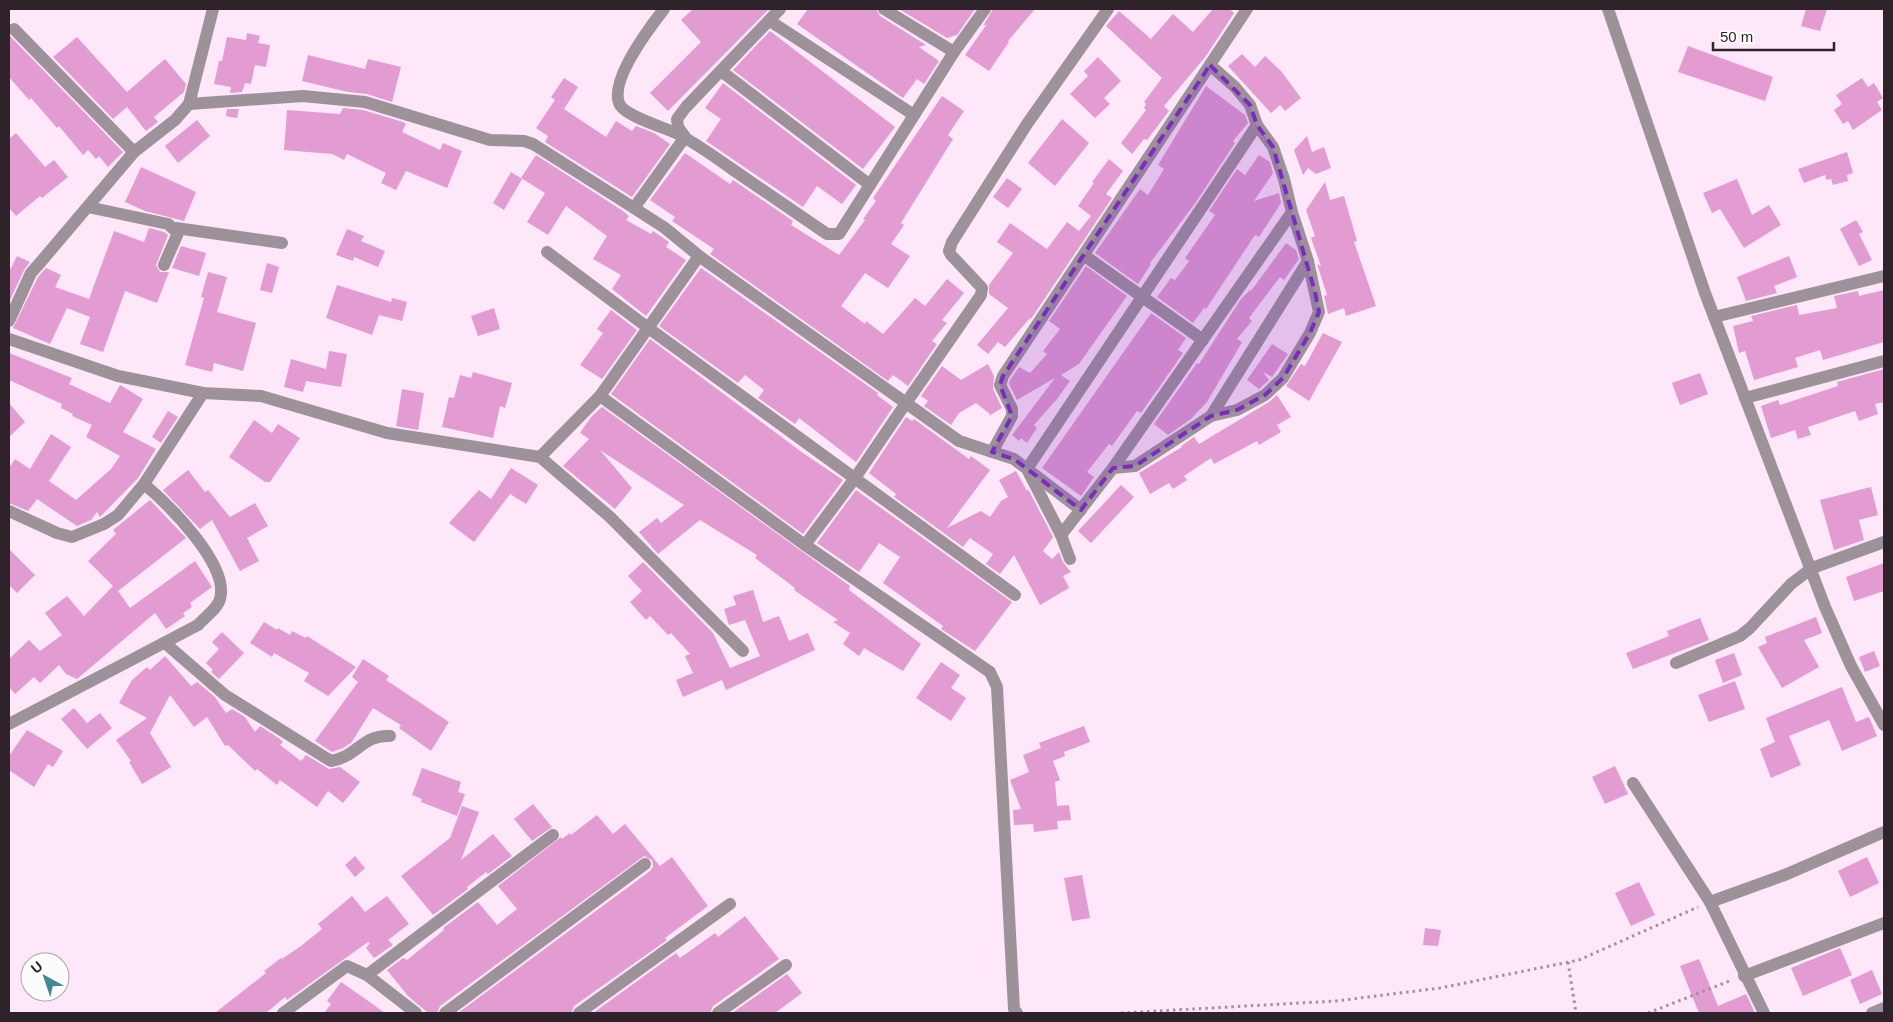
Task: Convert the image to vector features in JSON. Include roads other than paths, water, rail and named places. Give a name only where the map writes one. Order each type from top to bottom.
[{"type":"street","points":[[9,321],[31,273],[134,152],[175,120],[189,104],[213,9]]},
{"type":"street","points":[[664,9],[630,57],[619,87],[618,101],[628,114],[658,124],[685,137],[827,234],[842,232],[954,52],[985,9]]},
{"type":"street","points":[[685,137],[678,126],[677,119],[691,100],[780,9]]},
{"type":"street","points":[[884,9],[954,52]]},
{"type":"street","points":[[805,545],[855,478],[981,295],[982,288],[951,255],[949,251],[952,242],[1027,124],[1108,9]]},
{"type":"street","points":[[992,452],[1012,416],[1012,409],[1000,385],[1003,376],[1085,256],[1247,9]]},
{"type":"street","points":[[1608,9],[1714,317],[1812,568],[1825,607],[1851,666],[1883,722]]},
{"type":"street","points":[[770,21],[914,115]]},
{"type":"street","points":[[14,29],[134,152]]},
{"type":"street","points":[[1113,468],[1135,466],[1211,416],[1237,410],[1265,395],[1283,378],[1310,333],[1319,312],[1308,261],[1273,147],[1257,125],[1250,105],[1235,87],[1210,65]]},
{"type":"street","points":[[720,71],[870,185]]},
{"type":"street","points":[[189,104],[303,96],[365,102],[490,140],[524,140],[533,144],[665,228],[699,256],[959,441],[1014,459],[1081,510]]},
{"type":"street","points":[[1027,469],[1257,125]]},
{"type":"street","points":[[634,208],[685,137]]},
{"type":"street","points":[[88,207],[168,224],[176,228],[282,243]]},
{"type":"street","points":[[1061,535],[1113,468],[1292,212]]},
{"type":"street","points":[[164,265],[178,233],[176,228]]},
{"type":"street","points":[[547,252],[647,327],[1015,594]]},
{"type":"street","points":[[540,457],[600,396],[699,256]]},
{"type":"street","points":[[1085,256],[1203,340]]},
{"type":"street","points":[[1211,416],[1308,261]]},
{"type":"street","points":[[1714,317],[1884,276]]},
{"type":"street","points":[[9,339],[118,376],[203,393],[261,396],[387,434],[540,457],[610,517],[743,651]]},
{"type":"street","points":[[1745,398],[1884,361]]},
{"type":"street","points":[[9,511],[56,534],[72,536],[98,528],[118,515],[144,484],[203,393]]},
{"type":"street","points":[[600,396],[805,545],[990,672],[997,687],[1014,1009],[1018,1013]]},
{"type":"street","points":[[1027,469],[1061,535],[1070,559]]},
{"type":"street","points":[[9,724],[165,643],[201,621],[220,601],[222,588],[213,565],[186,525],[144,484]]},
{"type":"street","points":[[1676,663],[1740,636],[1750,628],[1791,584],[1812,568],[1884,542]]},
{"type":"street","points":[[165,643],[225,695],[331,761],[340,760],[354,752],[366,740],[378,735],[390,736]]},
{"type":"street","points":[[1633,783],[1710,902],[1744,976],[1764,1013]]},
{"type":"street","points":[[1710,902],[1787,874],[1884,832]]},
{"type":"street","points":[[367,975],[553,835]]},
{"type":"street","points":[[446,1013],[645,864]]},
{"type":"street","points":[[579,1013],[730,904]]},
{"type":"street","points":[[1744,976],[1884,923]]},
{"type":"street","points":[[718,1013],[786,965]]},
{"type":"street","points":[[283,1013],[347,966],[367,975],[416,1013]]},
{"type":"street","points":[[1872,1013],[1884,1008]]}]
